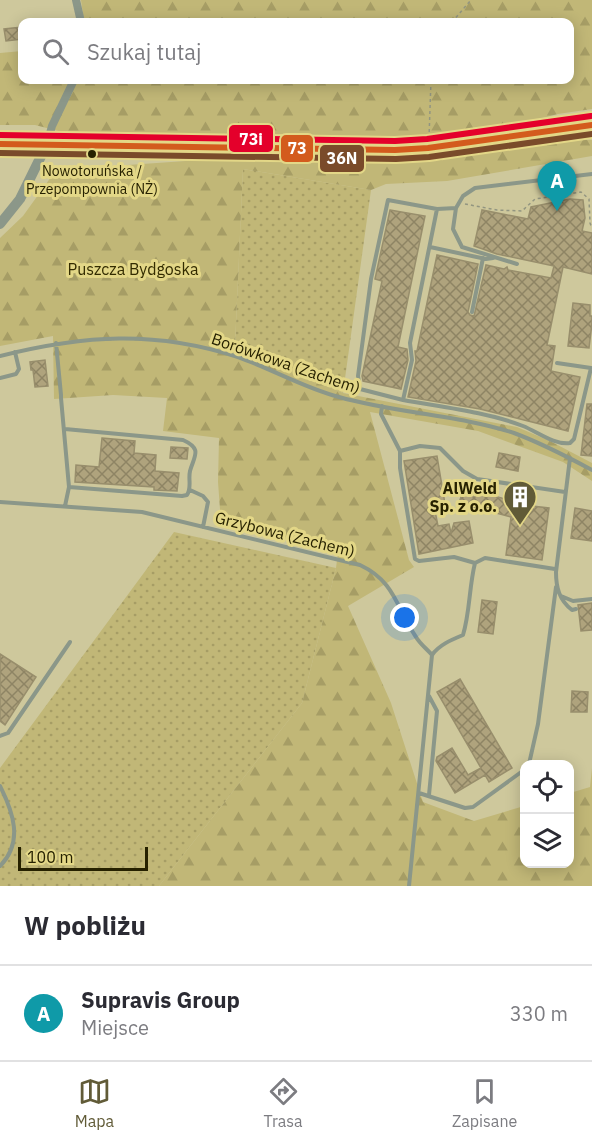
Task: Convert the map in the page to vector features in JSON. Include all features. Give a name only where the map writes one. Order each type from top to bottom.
[{"type":"main road","points":[[0,144],[359,150],[428,148],[592,125]]},
{"type":"street","points":[[76,0],[80,18]]},
{"type":"street","points":[[0,224],[20,200],[72,84]]},
{"type":"lane","points":[[494,258],[487,254],[467,250],[458,244],[453,229],[456,208],[463,196],[475,188],[592,174]]},
{"type":"lane","points":[[456,208],[437,209],[388,200],[378,240],[358,385],[360,389],[521,425],[562,444],[570,443],[574,439],[591,368],[557,363]]},
{"type":"lane","points":[[403,400],[412,360],[410,343],[437,209]]},
{"type":"lane","points":[[429,247],[517,264]]},
{"type":"lane","points":[[472,312],[483,258]]},
{"type":"lane","name":"Borówkowa (Zachem)","points":[[0,356],[56,343],[96,338],[177,342],[239,358],[340,398],[512,433],[555,449],[592,470]]},
{"type":"lane","points":[[56,343],[69,487],[65,506]]},
{"type":"lane","points":[[0,378],[16,374],[19,369],[15,352]]},
{"type":"lane","points":[[382,406],[381,414],[400,451],[400,468],[415,559],[418,561],[454,556],[476,563]]},
{"type":"lane","points":[[65,429],[183,440],[195,447],[196,453],[190,472],[190,490],[187,495],[69,487]]},
{"type":"lane","points":[[400,451],[420,446],[440,448],[463,471],[477,479],[565,492]]},
{"type":"lane","points":[[530,760],[538,723],[556,587],[555,569],[570,458]]},
{"type":"lane","points":[[190,490],[203,496],[208,502],[203,526]]},
{"type":"lane","name":"Grzybowa (Zachem)","points":[[0,502],[142,512],[345,561],[371,571],[383,579],[417,638],[432,655]]},
{"type":"lane","points":[[409,886],[432,655],[436,649],[462,635],[466,625],[476,563],[485,558],[555,569]]},
{"type":"lane","points":[[556,587],[564,604],[576,609]]},
{"type":"lane","points":[[560,595],[573,601],[592,599]]},
{"type":"lane","points":[[0,736],[8,734],[70,642]]},
{"type":"lane","points":[[429,695],[437,711],[429,795]]},
{"type":"lane","points":[[419,793],[465,808],[473,807],[520,774]]},
{"type":"lane","points":[[0,786],[12,809],[14,823],[9,853],[0,866]]},
{"type":"path","points":[[455,18],[471,0]]},
{"type":"path","points":[[428,148],[431,84]]},
{"type":"path","points":[[460,202],[497,210],[522,211],[535,199],[581,192],[589,199],[592,228]]},
{"type":"green space","points":[[81,0],[592,0],[592,109],[558,114],[503,128],[369,142],[74,135],[35,125],[0,125],[0,53],[18,51],[18,84],[574,84],[574,18],[83,18]]},
{"type":"green space","name":"Puszcza Bydgoska","points":[[568,138],[592,140],[592,156],[447,181],[386,184],[371,190],[243,169],[235,345],[343,393],[517,427],[592,463],[592,481],[563,462],[478,431],[370,412],[409,560],[414,567],[348,606],[391,703],[423,802],[474,821],[520,807],[520,868],[574,868],[574,792],[590,787],[592,768],[592,886],[159,886],[302,703],[338,552],[221,523],[218,482],[219,438],[163,431],[167,398],[113,395],[54,399],[53,336],[0,346],[0,238],[23,216],[56,170],[214,159],[361,156]]},
{"type":"green space","points":[[243,169],[371,190],[343,393],[235,346]]},
{"type":"green space","points":[[174,532],[336,568],[302,703],[159,886],[0,886],[0,768]]},
{"type":"building","points":[[18,27],[18,40],[6,41],[4,29]]},
{"type":"building","points":[[570,199],[583,200],[585,218],[582,231],[592,233],[592,274],[563,267],[547,345],[555,346],[551,371],[580,377],[568,431],[480,409],[408,397],[416,361],[415,351],[417,351],[437,255],[478,264],[468,312],[474,316],[486,265],[504,269],[507,267],[508,270],[551,278],[554,266],[497,254],[474,246],[482,210],[528,219],[531,207]]},
{"type":"building","points":[[390,210],[425,216],[398,347],[407,349],[408,360],[401,389],[363,381],[362,376],[382,281],[375,279]]},
{"type":"building","points":[[573,303],[590,305],[592,323],[589,348],[568,346]]},
{"type":"building","points":[[45,360],[48,386],[35,387],[30,362]]},
{"type":"building","points":[[587,404],[592,404],[592,456],[581,455]]},
{"type":"building","points":[[102,438],[135,441],[134,453],[156,455],[155,471],[179,473],[177,491],[154,490],[154,487],[75,482],[76,465],[99,467]]},
{"type":"building","points":[[171,447],[188,448],[187,459],[170,458]]},
{"type":"building","points":[[499,453],[520,457],[518,471],[496,467]]},
{"type":"building","points":[[437,456],[445,504],[434,506],[438,526],[449,524],[451,533],[454,523],[469,521],[473,543],[419,554],[404,461]]},
{"type":"building","points":[[464,488],[513,501],[514,491],[534,493],[532,506],[549,508],[542,560],[506,555],[511,517],[459,503]]},
{"type":"building","points":[[575,508],[592,511],[592,541],[571,538]]},
{"type":"building","points":[[482,600],[497,602],[493,634],[478,632]]},
{"type":"building","points":[[592,603],[592,630],[581,631],[578,605]]},
{"type":"building","points":[[0,654],[36,677],[5,725],[0,721]]},
{"type":"building","points":[[460,679],[512,768],[489,782],[485,775],[455,793],[436,761],[437,757],[452,748],[468,775],[481,768],[437,692]]},
{"type":"building","points":[[572,691],[588,692],[587,712],[571,712]]},
{"type":"transit line","name":"73i","points":[[0,135],[395,141],[427,139],[591,116]]},
{"type":"transit line","name":"73","points":[[0,144],[395,150],[428,148],[592,125]]},
{"type":"transit line","name":"36N","points":[[0,153],[396,159],[429,157],[592,134]]},
{"type":"place","name":"Nowotoruńska / Przepompownia (NŻ)","points":[[92,154]]},
{"type":"place","name":"Supravis Group","points":[[557,211]]},
{"type":"place","name":"AlWeld Sp. z o.o.","points":[[520,526]]}]
